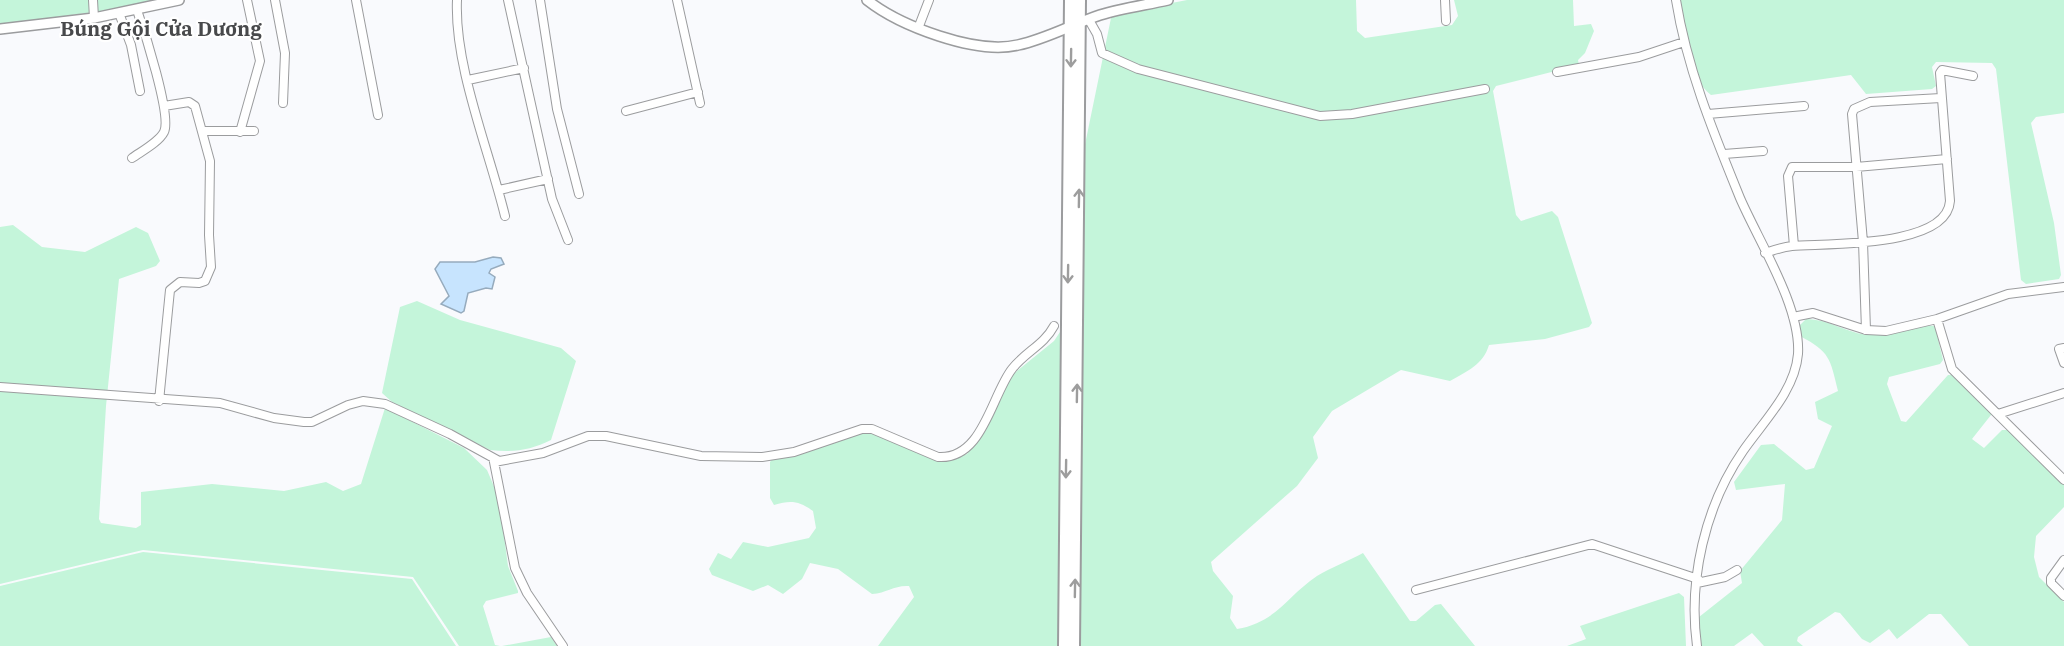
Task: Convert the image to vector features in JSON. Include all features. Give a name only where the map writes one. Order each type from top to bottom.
[{"type":"main road","points":[[1064,646],[1080,23],[1070,0]]},
{"type":"main road","points":[[1074,646],[1080,0]]},
{"type":"street","points":[[93,0],[94,18]]},
{"type":"street","points":[[240,132],[260,61],[247,0]]},
{"type":"street","points":[[275,0],[285,53],[283,103]]},
{"type":"street","points":[[357,0],[378,115]]},
{"type":"street","points":[[457,0],[456,27],[505,216]]},
{"type":"street","points":[[508,0],[548,179],[558,218],[568,240]]},
{"type":"street","points":[[540,0],[557,109],[579,194]]},
{"type":"street","points":[[677,0],[700,103]]},
{"type":"street","points":[[867,0],[896,18],[955,40],[985,46],[1017,46],[1080,23],[1168,0]]},
{"type":"street","points":[[919,26],[930,0]]},
{"type":"street","points":[[1445,0],[1446,21]]},
{"type":"street","points":[[1676,0],[1684,42],[1708,114],[1797,328],[1798,354],[1794,374],[1770,414],[1741,453],[1707,522],[1697,581],[1695,607],[1697,646]]},
{"type":"street","points":[[0,29],[94,18],[173,1]]},
{"type":"street","points":[[132,158],[165,130],[164,106],[137,10]]},
{"type":"street","points":[[119,13],[131,45],[140,90]]},
{"type":"street","points":[[1080,23],[1097,34],[1102,53],[1116,61],[1187,83],[1320,116],[1352,114],[1485,89]]},
{"type":"street","points":[[1557,72],[1639,57],[1684,42]]},
{"type":"street","points":[[468,80],[524,68]]},
{"type":"street","points":[[1765,253],[1794,246],[1863,242],[1911,236],[1946,213],[1950,201],[1939,77],[1942,70],[1973,76]]},
{"type":"street","points":[[626,111],[698,92]]},
{"type":"street","points":[[1866,330],[1863,242],[1852,114],[1854,109],[1870,102],[1941,98]]},
{"type":"street","points":[[159,401],[170,290],[180,282],[205,281],[212,267],[208,235],[210,161],[202,131],[193,103],[164,106]]},
{"type":"street","points":[[1708,114],[1804,106]]},
{"type":"street","points":[[202,131],[254,132]]},
{"type":"street","points":[[1724,154],[1763,152]]},
{"type":"street","points":[[1794,246],[1789,170],[1792,167],[1856,167],[1947,159]]},
{"type":"street","points":[[499,190],[548,179]]},
{"type":"street","points":[[1793,317],[1813,313],[1866,330],[1897,329],[1937,319],[2008,294],[2064,287]]},
{"type":"street","points":[[1937,319],[1952,369],[2064,480]]},
{"type":"street","points":[[563,646],[527,593],[515,568],[494,465],[499,461],[543,453],[588,436],[701,456],[762,457],[794,452],[862,429],[872,429],[928,453],[947,457],[957,453],[973,440],[1013,367],[1040,346],[1054,326]]},
{"type":"street","points":[[2064,348],[2059,349],[2064,363]]},
{"type":"street","points":[[0,387],[159,401],[220,403],[274,418],[304,422],[312,422],[348,405],[374,402],[385,404],[450,434],[499,461]]},
{"type":"street","points":[[1998,414],[2064,393]]},
{"type":"street","points":[[1416,590],[1592,544],[1697,581],[1725,577],[1737,570]]},
{"type":"street","points":[[2064,560],[2051,578],[2051,583],[2064,596]]},
{"type":"green space","points":[[0,0],[160,0],[122,8],[0,25]]},
{"type":"green space","points":[[1187,0],[1356,0],[1357,31],[1365,38],[1452,25],[1458,16],[1454,0],[1573,0],[1574,26],[1591,24],[1594,31],[1585,53],[1578,60],[1579,65],[1496,86],[1493,91],[1516,215],[1521,221],[1552,211],[1558,217],[1592,323],[1589,327],[1545,339],[1489,345],[1479,363],[1450,381],[1401,370],[1332,411],[1313,437],[1318,458],[1297,486],[1211,562],[1213,571],[1233,596],[1230,618],[1237,629],[1262,621],[1317,576],[1363,553],[1410,621],[1416,621],[1435,605],[1441,604],[1475,646],[878,646],[914,597],[909,586],[872,594],[838,569],[810,563],[802,579],[783,594],[768,585],[753,591],[712,575],[709,569],[718,553],[731,559],[743,542],[768,547],[809,538],[816,528],[813,511],[803,505],[785,502],[774,505],[770,498],[770,462],[773,458],[795,456],[854,433],[872,432],[940,462],[967,454],[986,430],[1012,375],[1054,341],[1062,329],[1074,198],[1111,18],[1121,13]]},
{"type":"green space","points":[[1679,0],[2064,0],[2064,113],[2036,117],[2031,123],[2054,223],[2061,275],[2059,279],[2026,284],[2021,280],[1996,69],[1992,63],[1936,62],[1932,67],[1936,86],[1932,89],[1866,94],[1851,75],[1711,95],[1697,77],[1686,38]]},
{"type":"green space","points":[[13,225],[42,247],[85,252],[136,227],[148,233],[160,261],[156,266],[119,279],[106,406],[99,519],[101,523],[136,528],[141,525],[141,492],[212,484],[284,491],[326,482],[343,491],[361,484],[385,408],[464,448],[487,470],[496,491],[508,566],[518,591],[518,593],[486,601],[483,606],[495,645],[500,646],[459,646],[413,577],[143,550],[0,584],[0,227]]},
{"type":"green space","points":[[417,301],[460,320],[561,348],[576,361],[551,440],[522,450],[490,450],[392,402],[382,393],[400,307]]},
{"type":"green space","points":[[1806,319],[1823,321],[1870,335],[1935,326],[1943,360],[1940,364],[1889,377],[1887,384],[1901,421],[1906,422],[1948,375],[1953,375],[1991,411],[1991,415],[1972,439],[1984,448],[2002,430],[2010,430],[2064,484],[2064,507],[2036,536],[2034,557],[2039,577],[2064,602],[2064,646],[1969,646],[1941,614],[1929,614],[1897,639],[1889,629],[1870,643],[1862,639],[1840,613],[1835,612],[1798,637],[1797,641],[1803,646],[1764,646],[1752,633],[1734,646],[1700,646],[1699,617],[1742,583],[1740,571],[1782,520],[1785,484],[1736,490],[1734,482],[1761,445],[1774,444],[1806,470],[1814,468],[1832,426],[1818,419],[1815,402],[1838,391],[1827,357],[1800,336],[1799,326]]},
{"type":"green space","points":[[143,552],[412,579],[456,646],[0,646],[0,586]]},
{"type":"green space","points":[[1679,593],[1684,597],[1686,646],[1567,646],[1586,639],[1580,626]]},
{"type":"green space","points":[[551,637],[557,646],[502,646]]},
{"type":"water","points":[[493,257],[501,258],[504,264],[491,269],[489,273],[495,277],[492,289],[486,288],[468,293],[464,311],[461,313],[441,304],[449,296],[435,269],[440,262],[475,262]]},
{"type":"district","name":"Búng Gội Cửa Dương","points":[[161,28]]}]
